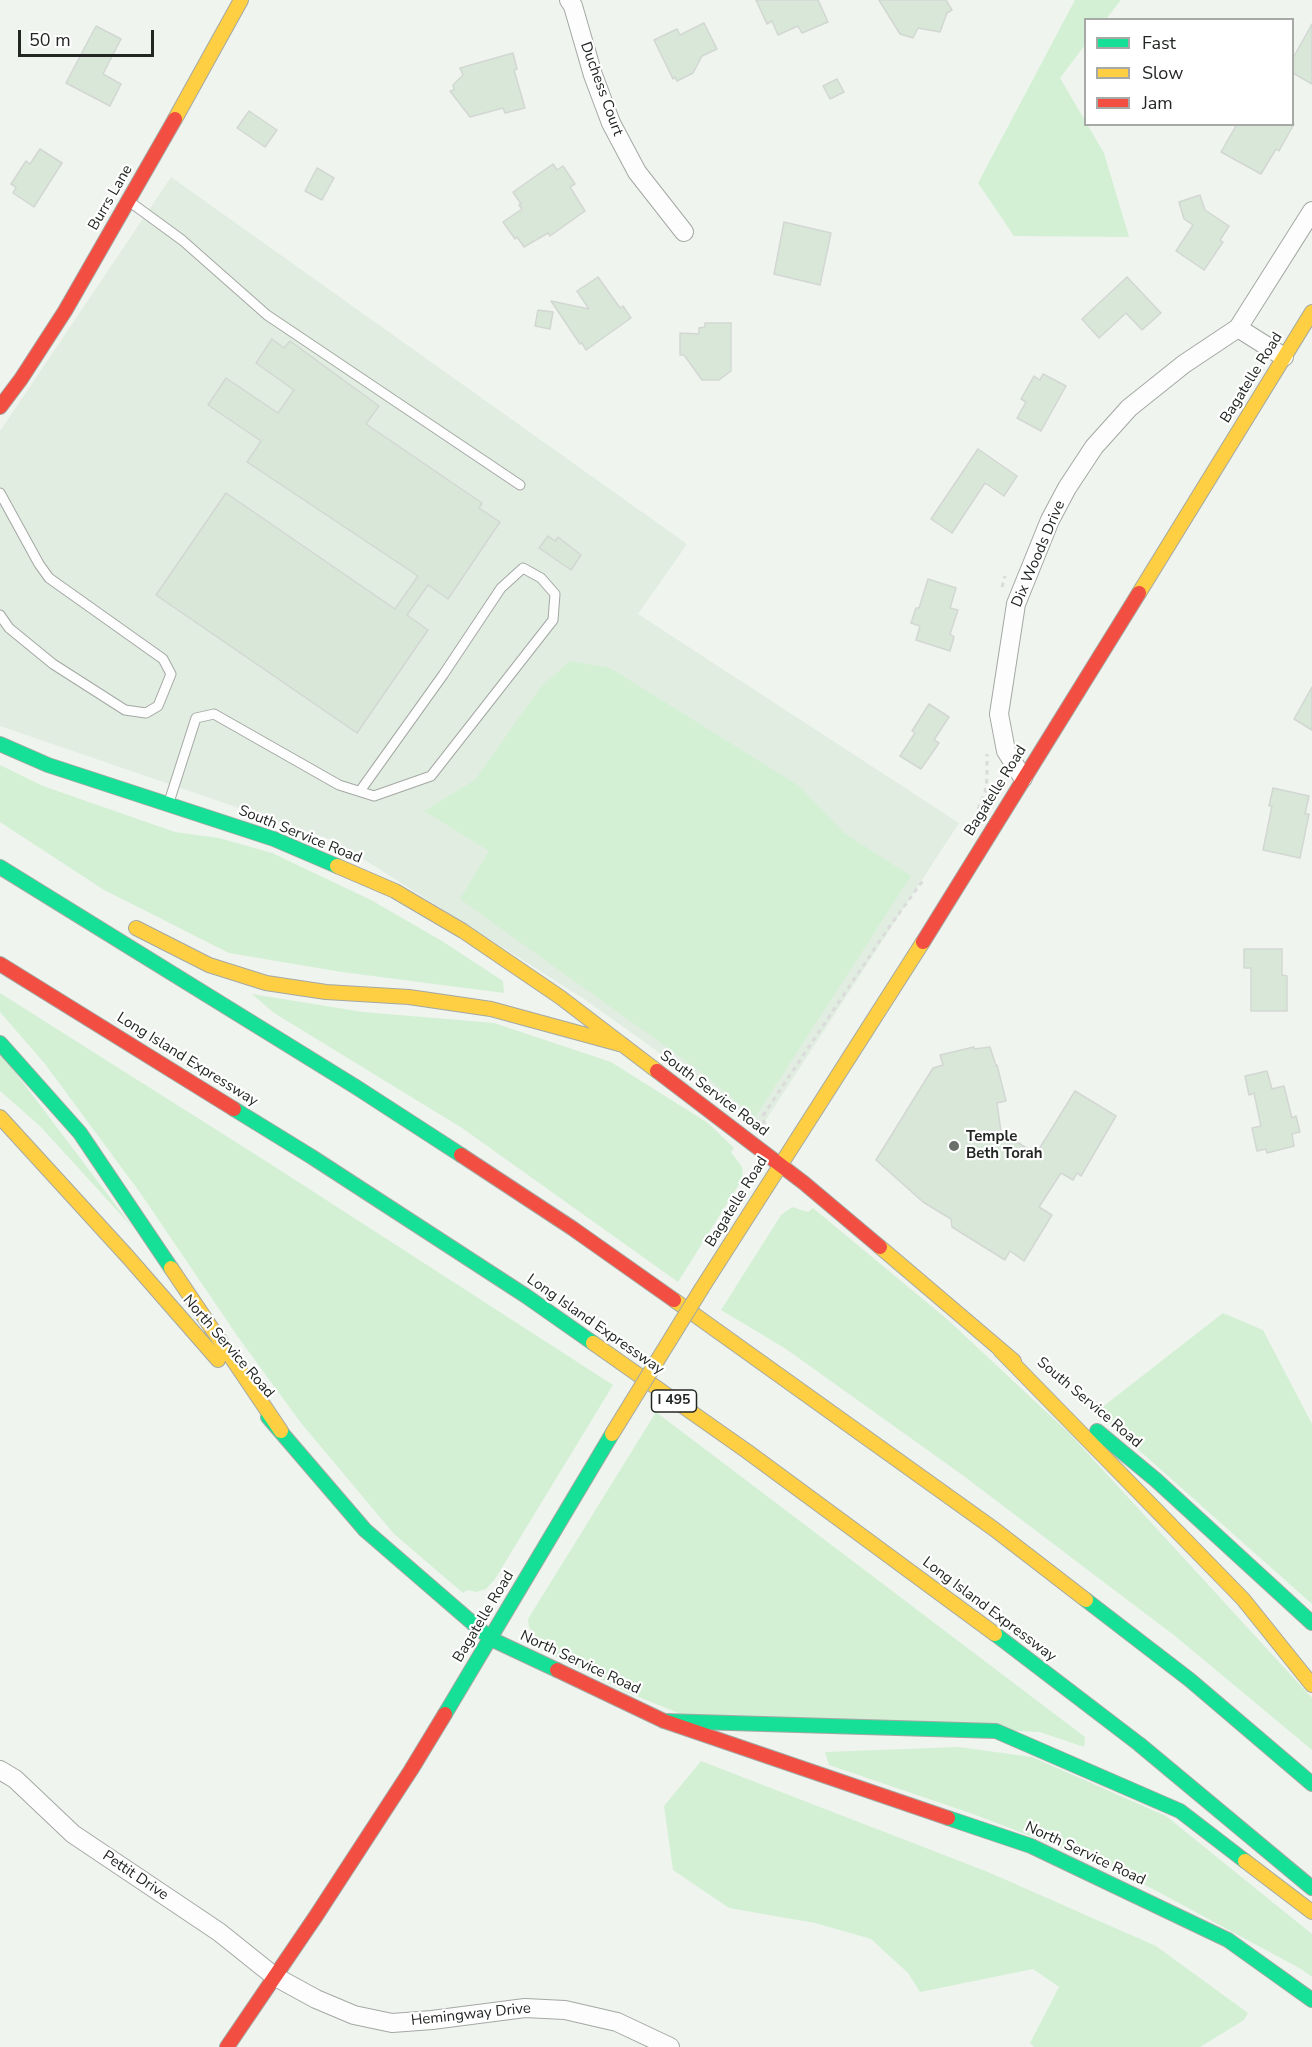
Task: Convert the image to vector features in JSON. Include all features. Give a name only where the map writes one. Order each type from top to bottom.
[{"type":"main road","name":"Burrs Lane","points":[[0,406],[21,379],[65,311],[241,0]]},
{"type":"main road","name":"Bagatelle Road","points":[[227,2047],[385,1812],[702,1288],[908,967],[1312,312]]},
{"type":"main road","name":"South Service Road","points":[[0,744],[48,765],[273,839],[395,891],[463,931],[560,997],[780,1165],[1156,1480],[1312,1623]]},
{"type":"main road","points":[[0,854],[41,876]]},
{"type":"main road","points":[[0,867],[356,1087],[572,1228],[786,1378],[994,1529],[1190,1680],[1312,1784]]},
{"type":"main road","points":[[124,922],[209,965],[266,983],[326,992],[409,997],[491,1009],[623,1045]]},
{"type":"main road","name":"Long Island Expressway","points":[[0,964],[312,1157],[526,1296],[738,1445],[944,1595],[1130,1737],[1312,1888]]},
{"type":"main road","points":[[0,1043],[80,1133],[281,1431]]},
{"type":"main road","name":"North Service Road","points":[[0,1116],[128,1257],[365,1530],[491,1640],[664,1721],[1031,1846],[1228,1940],[1312,2000]]},
{"type":"main road","points":[[1000,1350],[1243,1599],[1312,1685]]},
{"type":"main road","points":[[664,1721],[996,1731],[1180,1812],[1312,1912]]},
{"type":"street","name":"Duchess Court","points":[[576,2],[593,75],[611,123],[637,172],[684,232]]},
{"type":"street","name":"Dix Woods Drive","points":[[1023,778],[1006,752],[999,714],[1016,604],[1050,520],[1067,488],[1094,447],[1129,408],[1184,364],[1238,328],[1312,211]]},
{"type":"street","points":[[1238,328],[1284,357]]},
{"type":"street","name":"Pettit Drive","points":[[0,1770],[15,1779],[73,1834],[219,1932],[274,1976]]},
{"type":"street","name":"Hemingway Drive","points":[[274,1976],[316,1999],[354,2014],[392,2023],[525,2008],[565,2010],[617,2022],[670,2047]]},
{"type":"lane","points":[[128,201],[182,240],[267,315],[520,485]]},
{"type":"lane","points":[[0,494],[49,578],[163,659],[171,674],[158,706],[146,713],[125,710],[53,664],[9,628],[0,615]]},
{"type":"lane","points":[[168,804],[196,718],[214,714],[339,785],[374,796],[432,776],[553,620],[555,594],[541,578],[523,568],[501,588],[443,675],[360,791]]},
{"type":"path","points":[[765,1126],[762,1117],[885,933],[921,883],[926,882]]},
{"type":"shaded area","points":[[171,177],[687,544],[638,614],[959,823],[762,1126],[584,999],[335,841],[0,726],[0,431]]},
{"type":"green space","points":[[1075,0],[1121,0],[1107,18],[1084,18],[1084,46],[1060,78],[1084,119],[1084,126],[1088,126],[1104,153],[1129,237],[1014,236],[978,183]]},
{"type":"green space","points":[[570,661],[610,668],[799,786],[844,833],[911,876],[755,1117],[700,1071],[460,899],[489,851],[424,811],[475,780],[540,688]]},
{"type":"green space","points":[[0,765],[43,786],[175,832],[219,838],[272,853],[371,900],[442,941],[503,981],[504,993],[342,972],[229,953],[104,890],[0,822]]},
{"type":"green space","points":[[0,993],[613,1385],[495,1579],[486,1589],[476,1592],[467,1590],[463,1593],[394,1534],[301,1423],[238,1337],[141,1194],[45,1064],[0,1012]]},
{"type":"green space","points":[[252,994],[363,1012],[494,1023],[611,1062],[708,1123],[734,1148],[731,1152],[742,1167],[743,1178],[678,1282],[462,1128],[274,1013]]},
{"type":"green space","points":[[0,1052],[133,1228],[40,1126],[0,1091]]},
{"type":"green space","points":[[792,1207],[808,1212],[813,1208],[948,1320],[1070,1434],[1312,1698],[1312,1750],[1175,1636],[961,1474],[786,1349],[721,1310],[781,1215]]},
{"type":"green space","points":[[1223,1313],[1263,1330],[1312,1424],[1312,1604],[1096,1412]]},
{"type":"green space","points":[[656,1412],[1085,1737],[1084,1747],[1040,1732],[683,1715],[624,1691],[539,1648],[537,1638],[529,1627],[528,1619]]},
{"type":"green space","points":[[959,1747],[1032,1757],[1166,1816],[1312,1934],[1312,1977],[1112,1867],[973,1814],[829,1765],[825,1752]]},
{"type":"green space","points":[[701,1761],[988,1872],[1156,1946],[1248,2013],[1244,2020],[1200,2047],[1034,2047],[1030,2043],[1059,1987],[1033,1969],[920,1992],[908,1973],[871,1939],[815,1923],[729,1908],[673,1870],[664,1806]]},
{"type":"building","points":[[756,0],[818,0],[828,22],[802,33],[798,26],[778,35],[772,21],[767,24]]},
{"type":"building","points":[[879,0],[946,0],[952,10],[947,13],[940,32],[918,28],[913,38],[900,34]]},
{"type":"building","points":[[704,23],[717,49],[702,56],[693,73],[677,81],[675,77],[673,79],[654,40],[677,29],[680,35]]},
{"type":"building","points":[[1312,24],[1312,84],[1294,74],[1294,56]]},
{"type":"building","points":[[96,26],[121,39],[103,74],[121,84],[110,106],[66,83]]},
{"type":"building","points":[[513,53],[517,69],[514,70],[525,108],[505,113],[503,108],[470,117],[450,91],[454,90],[453,85],[463,75],[460,68]]},
{"type":"building","points":[[837,79],[844,92],[830,99],[823,86]]},
{"type":"building","points":[[249,111],[277,130],[265,147],[237,128]]},
{"type":"building","points":[[1236,126],[1293,126],[1279,151],[1276,149],[1261,174],[1221,152]]},
{"type":"building","points":[[40,149],[62,163],[34,207],[13,193],[16,187],[11,184],[26,161],[30,164]]},
{"type":"building","points":[[553,164],[557,170],[563,166],[575,184],[570,187],[585,211],[550,236],[548,233],[524,247],[503,222],[522,209],[513,192]]},
{"type":"building","points":[[317,168],[334,178],[322,200],[305,191]]},
{"type":"building","points":[[1200,195],[1205,210],[1229,226],[1220,240],[1223,242],[1204,270],[1176,251],[1193,225],[1184,219],[1179,202]]},
{"type":"building","points":[[784,222],[831,233],[820,285],[774,274]]},
{"type":"building","points":[[598,277],[620,308],[623,306],[631,318],[586,350],[551,301],[589,309],[577,291]]},
{"type":"building","points":[[1127,277],[1161,313],[1142,330],[1126,313],[1099,338],[1082,319]]},
{"type":"building","points":[[538,310],[553,312],[550,329],[535,326]]},
{"type":"building","points":[[705,323],[731,323],[731,371],[719,380],[702,380],[684,355],[680,355],[680,333],[699,334],[699,328],[705,327]]},
{"type":"building","points":[[272,339],[284,348],[290,341],[379,406],[366,424],[482,503],[479,508],[500,522],[448,599],[428,585],[407,615],[428,630],[357,733],[156,595],[226,493],[395,609],[418,576],[247,462],[261,441],[208,405],[226,378],[278,413],[294,390],[256,363]]},
{"type":"building","points":[[1043,374],[1066,386],[1041,431],[1017,418],[1026,402],[1021,399],[1034,376],[1040,380]]},
{"type":"building","points":[[978,449],[1017,476],[1004,496],[985,483],[952,533],[931,519]]},
{"type":"building","points":[[548,536],[555,541],[558,537],[581,555],[571,570],[539,548]]},
{"type":"building","points":[[928,579],[956,588],[950,608],[958,610],[950,634],[954,637],[950,651],[916,640],[920,626],[911,623],[916,608],[919,608]]},
{"type":"building","points":[[1312,687],[1312,730],[1294,719]]},
{"type":"building","points":[[929,704],[949,717],[934,740],[939,743],[921,769],[900,756],[915,733],[912,731]]},
{"type":"building","points":[[1273,788],[1309,796],[1305,814],[1309,814],[1300,858],[1263,850],[1272,806],[1269,806]]},
{"type":"building","points":[[1244,949],[1282,949],[1282,975],[1287,976],[1287,1011],[1251,1011],[1251,968],[1244,968]]},
{"type":"building","name":"Temple Beth Torah","points":[[974,1047],[974,1049],[990,1047],[997,1065],[1006,1101],[997,1103],[1001,1132],[1036,1154],[1075,1091],[1116,1116],[1081,1176],[1077,1173],[1073,1180],[1061,1173],[1039,1207],[1052,1215],[1024,1261],[1010,1251],[1005,1260],[952,1227],[951,1219],[923,1202],[876,1160],[933,1068],[943,1065],[940,1055]]},
{"type":"building","points":[[1267,1071],[1272,1089],[1284,1086],[1292,1118],[1296,1116],[1300,1132],[1292,1134],[1294,1146],[1267,1153],[1266,1149],[1257,1151],[1252,1128],[1261,1126],[1254,1093],[1249,1095],[1245,1076]]},
{"type":"traffic: fast","points":[[0,744],[48,765],[274,839],[337,866]]},
{"type":"traffic: fast","points":[[0,867],[356,1087],[461,1155]]},
{"type":"traffic: fast","points":[[0,1043],[80,1133],[171,1268]]},
{"type":"traffic: fast","points":[[234,1109],[526,1296],[593,1343]]},
{"type":"traffic: fast","points":[[268,1417],[365,1530],[491,1639],[557,1670]]},
{"type":"traffic: fast","points":[[1097,1431],[1156,1480],[1312,1623]]},
{"type":"traffic: fast","points":[[445,1714],[612,1434]]},
{"type":"traffic: fast","points":[[1086,1600],[1190,1680],[1312,1784]]},
{"type":"traffic: fast","points":[[995,1634],[1139,1744],[1312,1888]]},
{"type":"traffic: fast","points":[[664,1721],[996,1731],[1180,1811],[1245,1861]]},
{"type":"traffic: fast","points":[[948,1818],[1031,1846],[1228,1940],[1312,2000]]},
{"type":"traffic: slow","points":[[175,119],[241,0]]},
{"type":"traffic: slow","points":[[1139,593],[1312,312]]},
{"type":"traffic: slow","points":[[337,866],[395,891],[463,931],[560,997],[657,1071]]},
{"type":"traffic: slow","points":[[136,928],[209,965],[266,983],[326,992],[409,997],[491,1009],[623,1045]]},
{"type":"traffic: slow","points":[[702,1288],[923,942]]},
{"type":"traffic: slow","points":[[0,1117],[218,1360]]},
{"type":"traffic: slow","points":[[880,1247],[1014,1361]]},
{"type":"traffic: slow","points":[[171,1268],[281,1431]]},
{"type":"traffic: slow","points":[[612,1434],[702,1288]]},
{"type":"traffic: slow","points":[[674,1300],[994,1529],[1086,1600]]},
{"type":"traffic: slow","points":[[593,1343],[748,1452],[995,1634]]},
{"type":"traffic: slow","points":[[1000,1350],[1243,1599],[1312,1685]]},
{"type":"traffic: slow","points":[[1245,1861],[1312,1912]]},
{"type":"traffic: jam","points":[[0,407],[65,311],[175,119]]},
{"type":"traffic: jam","points":[[923,942],[1139,593]]},
{"type":"traffic: jam","points":[[0,964],[234,1109]]},
{"type":"traffic: jam","points":[[657,1071],[804,1183],[880,1247]]},
{"type":"traffic: jam","points":[[461,1155],[572,1228],[674,1300]]},
{"type":"traffic: jam","points":[[557,1670],[664,1721],[948,1818]]},
{"type":"traffic: jam","points":[[227,2047],[316,1916],[445,1714]]},
{"type":"place","name":"Temple Beth Torah","points":[[954,1146]]}]
